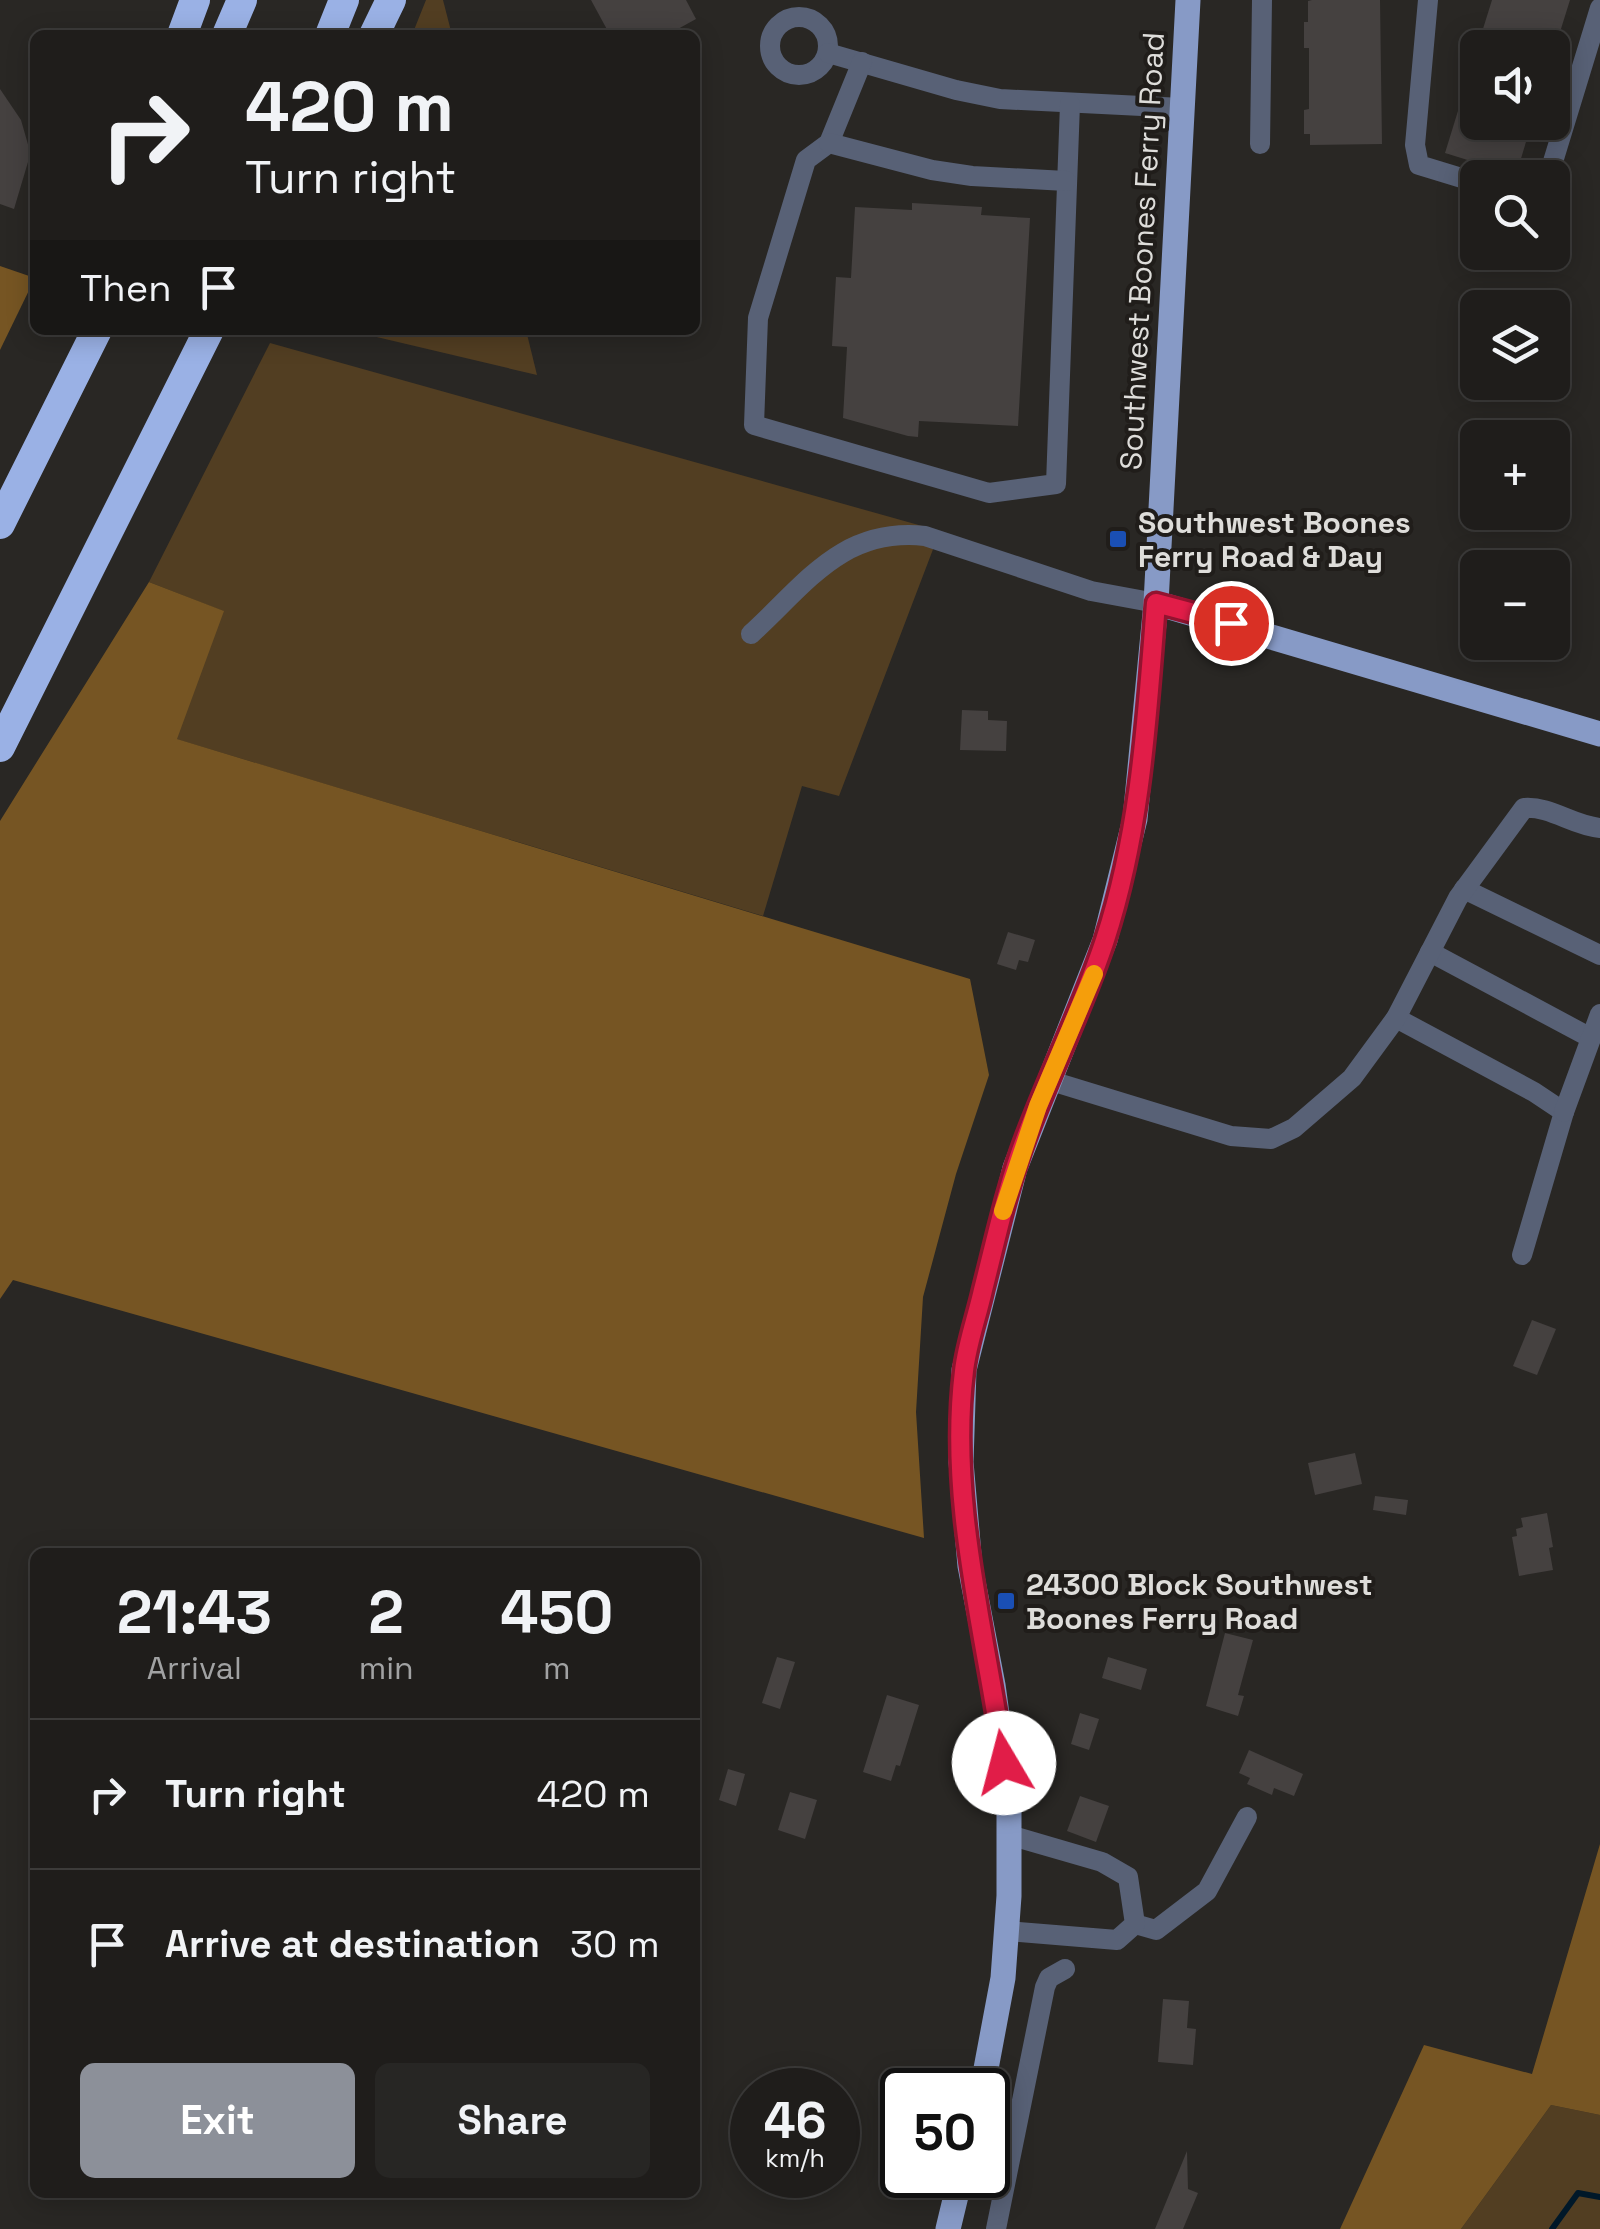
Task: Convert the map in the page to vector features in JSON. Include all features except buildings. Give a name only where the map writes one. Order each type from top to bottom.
[{"type":"highway","points":[[184,30],[195,0]]},
{"type":"highway","points":[[230,30],[242,0]]},
{"type":"highway","points":[[332,30],[344,0]]},
{"type":"highway","points":[[376,30],[391,0]]},
{"type":"highway","points":[[5,513],[71,335]]},
{"type":"highway","points":[[5,513],[94,335]]},
{"type":"highway","points":[[0,747],[206,335]]},
{"type":"main road","name":"Southwest Boones Ferry Road","points":[[986,2068],[1003,1978],[1009,1802],[994,1685],[970,1566],[961,1462],[964,1370],[1011,1180],[1048,1080],[1084,1000],[1122,883],[1141,783],[1156,603],[1188,0]]},
{"type":"main road","points":[[1156,603],[1600,734]]},
{"type":"main road","points":[[948,2229],[956,2198]]},
{"type":"street","points":[[1260,144],[1262,0]]},
{"type":"street","points":[[1428,0],[1415,146],[1420,165],[1460,177]]},
{"type":"street","points":[[1554,160],[1600,8]]},
{"type":"street","points":[[828,53],[956,90],[1000,98],[1182,108]]},
{"type":"street","points":[[862,62],[830,143],[806,160],[758,318],[754,425],[988,493],[1056,484],[1070,104]]},
{"type":"street","points":[[830,143],[932,170],[1066,181]]},
{"type":"street","points":[[751,634],[832,556],[876,538],[900,534],[925,536],[1091,591],[1156,603]]},
{"type":"street","points":[[1048,1080],[1231,1136],[1272,1140],[1294,1128],[1352,1078],[1396,1018],[1464,889],[1524,808],[1540,807],[1600,828]]},
{"type":"street","points":[[1464,889],[1600,954]]},
{"type":"street","points":[[1430,952],[1591,1038]]},
{"type":"street","points":[[1522,1255],[1564,1112],[1600,1014]]},
{"type":"street","points":[[1396,1018],[1564,1112]]},
{"type":"street","points":[[1134,1924],[1156,1930],[1207,1891],[1247,1817]]},
{"type":"street","points":[[1009,1835],[1102,1862],[1128,1877],[1134,1924]]},
{"type":"street","points":[[1006,1931],[1117,1940],[1134,1924]]},
{"type":"street","points":[[996,2229],[1046,1988],[1049,1978],[1065,1969]]},
{"type":"shaded area","points":[[426,0],[443,0],[451,30],[414,30]]},
{"type":"shaded area","points":[[0,266],[30,276],[30,288],[0,350]]},
{"type":"shaded area","points":[[368,335],[527,335],[537,375]]},
{"type":"shaded area","points":[[270,343],[940,531],[839,796],[802,786],[763,916],[176,739],[223,611],[149,582]]},
{"type":"shaded area","points":[[149,582],[224,611],[177,739],[970,979],[989,1075],[956,1174],[923,1297],[916,1412],[924,1538],[13,1280],[0,1299],[0,821]]},
{"type":"shaded area","points":[[1600,1844],[1600,2115],[1551,2105],[1461,2229],[1340,2229],[1424,2045],[1532,2074]]},
{"type":"shaded area","points":[[1551,2105],[1600,2115],[1600,2229],[1461,2229]]},
{"type":"waterway","points":[[1552,2229],[1578,2193],[1600,2197]]},
{"type":"slow traffic","points":[[1003,1211],[1038,1106],[1094,974]]},
{"type":"place","name":"Southwest Boones Ferry Road & Day","points":[[1118,539]]},
{"type":"place","name":"24300 Block Southwest Boones Ferry Road","points":[[1006,1601]]},
{"type":"route","points":[[1004,1763],[994,1685],[970,1566],[961,1462],[964,1370],[1015,1168],[1084,1000],[1119,896],[1141,783],[1156,603],[1231,623]]}]
